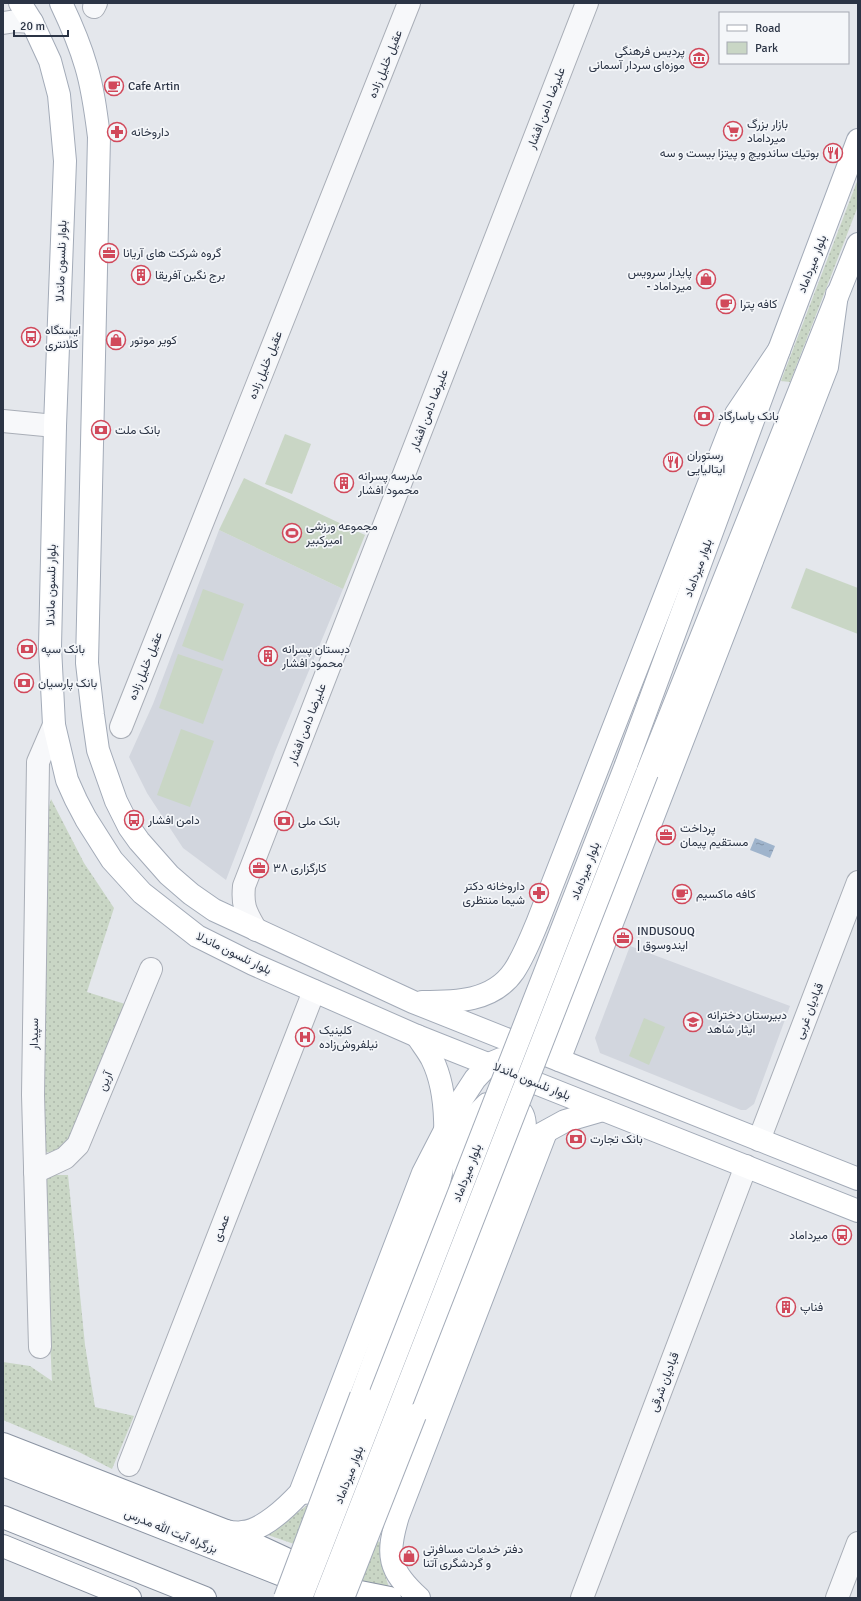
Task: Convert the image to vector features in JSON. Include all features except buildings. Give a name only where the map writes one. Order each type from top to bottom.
[{"type":"main road","name":"بلوار نلسون ماندلا","points":[[20,3],[32,22],[50,61],[59,95],[65,161],[55,426],[50,647],[54,725],[67,780],[79,806],[112,860],[142,893],[196,936],[253,964],[417,1036],[858,1211]]},
{"type":"main road","points":[[61,3],[73,29],[86,67],[94,101],[99,137],[87,633],[88,670],[98,750],[119,808],[132,832],[150,855],[169,875],[191,894],[214,910],[413,1002],[858,1179]]},
{"type":"main road","name":"بلوار میرداماد","points":[[301,1598],[626,765],[858,140]]},
{"type":"main road","name":"بلوار میرداماد","points":[[325,1598],[647,773],[858,244]]},
{"type":"main road","points":[[559,1060],[827,367],[838,294]]},
{"type":"main road","points":[[413,1002],[473,999],[485,996],[505,982],[514,972],[538,921],[736,414],[779,350]]},
{"type":"main road","points":[[538,921],[543,944],[554,958],[560,962],[568,964],[582,963],[601,950]]},
{"type":"main road","points":[[468,1056],[478,1053],[483,1048],[484,1041],[480,1029]]},
{"type":"main road","points":[[285,1598],[438,1186],[445,1158],[445,1114],[439,1079],[432,1060],[417,1036]]},
{"type":"main road","points":[[226,1531],[242,1532],[256,1528],[287,1507],[300,1493],[423,1173],[458,1104],[471,1084],[489,1064],[526,1047]]},
{"type":"main road","points":[[300,1493],[334,1491],[349,1485],[359,1475],[466,1206],[462,1149],[463,1136],[469,1122],[487,1104],[511,1104],[523,1113],[526,1125],[520,1148],[344,1598]]},
{"type":"main road","points":[[520,1148],[565,1121],[603,1110]]},
{"type":"main road","points":[[419,1598],[399,1578],[394,1568],[390,1550],[392,1535],[400,1508],[546,1132]]},
{"type":"main road","points":[[3,1444],[226,1531],[354,1591],[390,1598]]},
{"type":"main road","name":"بزرگراه آیت الله مدرس","points":[[3,1465],[339,1598]]},
{"type":"main road","points":[[3,1517],[205,1598]]},
{"type":"main road","points":[[3,1546],[130,1598]]},
{"type":"street","name":"عقیل خلیل زاده","points":[[121,727],[409,3]]},
{"type":"street","name":"علیرضا دامن افشار","points":[[256,930],[242,901],[244,886],[587,3]]},
{"type":"street","points":[[3,23],[16,21],[32,22]]},
{"type":"street","points":[[3,421],[55,426]]},
{"type":"street","name":"سپیدار","points":[[40,1347],[33,1095],[38,762],[54,725]]},
{"type":"street","name":"قبادیان غربی","points":[[759,1140],[858,882]]},
{"type":"street","name":"آرین","points":[[35,1172],[65,1158],[78,1145],[151,969]]},
{"type":"street","name":"عمدی","points":[[128,1465],[314,991]]},
{"type":"street","name":"قبادیان شرقی","points":[[582,1598],[746,1166]]},
{"type":"street","points":[[837,1598],[858,1543]]},
{"type":"shaded area","points":[[219,530],[343,589],[275,752],[226,880],[183,848],[147,793],[129,757],[153,704]]},
{"type":"shaded area","name":"دبیرستان دخترانه ایثار شاهد","points":[[630,946],[790,1006],[754,1104],[746,1110],[741,1110],[600,1053],[595,1038]]},
{"type":"green space","points":[[858,179],[858,206],[790,382],[781,381]]},
{"type":"green space","points":[[285,434],[311,444],[292,494],[265,484]]},
{"type":"green space","name":"مجموعه ورزشی امیرکبیر","points":[[244,478],[365,535],[343,589],[219,530]]},
{"type":"green space","points":[[806,568],[858,588],[858,634],[791,608]]},
{"type":"green space","points":[[203,589],[244,604],[223,661],[182,646]]},
{"type":"green space","points":[[178,654],[223,669],[203,724],[159,708]]},
{"type":"green space","points":[[181,729],[214,741],[190,807],[157,795]]},
{"type":"green space","points":[[51,799],[84,863],[114,908],[87,992],[125,1004],[71,1142],[57,1151],[43,1153],[49,807]]},
{"type":"green space","points":[[644,1018],[665,1027],[649,1065],[629,1056]]},
{"type":"green space","points":[[42,1175],[68,1175],[85,1345],[95,1407],[134,1416],[112,1469],[77,1451],[3,1420],[3,1362],[30,1366],[52,1381]]},
{"type":"green space","points":[[310,1503],[294,1544],[268,1535]]},
{"type":"green space","points":[[375,1540],[386,1545],[385,1569],[387,1581],[392,1593],[358,1580]]},
{"type":"water","points":[[755,838],[775,846],[770,858],[750,850]]},
{"type":"place","name":"پردیس فرهنگی موزه‌ای سردار آسمانی","points":[[699,58]]},
{"type":"place","name":"Cafe Artin","points":[[114,86]]},
{"type":"place","name":"بازار بزرگ میرداماد","points":[[733,131]]},
{"type":"place","name":"داروخانه","points":[[117,132]]},
{"type":"place","name":"بوتيك ساندويچ و پيتزا بيست و سه","points":[[833,153]]},
{"type":"place","name":"گروه شرکت های آریانا","points":[[109,253]]},
{"type":"place","name":"برج نگین آفریقا","points":[[141,275]]},
{"type":"place","name":"پایدار سرویس - میرداماد","points":[[706,279]]},
{"type":"place","name":"کافه پترا","points":[[726,304]]},
{"type":"place","name":"ایستگاه کلانتری","points":[[31,337]]},
{"type":"place","name":"کویر موتور","points":[[116,340]]},
{"type":"place","name":"بانک پاسارگاد","points":[[704,416]]},
{"type":"place","name":"بانک ملت","points":[[101,430]]},
{"type":"place","name":"رستوران ایتالیایی","points":[[673,462]]},
{"type":"place","name":"مدرسه پسرانه محمود افشار","points":[[344,483]]},
{"type":"place","name":"مجموعه ورزشی امیرکبیر","points":[[292,533]]},
{"type":"place","name":"بانک سپه","points":[[27,649]]},
{"type":"place","name":"دبستان پسرانه محمود افشار","points":[[268,656]]},
{"type":"place","name":"بانک پارسیان","points":[[24,683]]},
{"type":"place","name":"دامن افشار","points":[[134,820]]},
{"type":"place","name":"بانک ملی","points":[[284,821]]},
{"type":"place","name":"پرداخت مستقیم پیمان","points":[[666,835]]},
{"type":"place","name":"کارگزاری ۳۸","points":[[259,868]]},
{"type":"place","name":"داروخانه دکتر شیما منتظری","points":[[539,893]]},
{"type":"place","name":"کافه ماکسیم","points":[[682,894]]},
{"type":"place","name":"INDUSOUQ | ایندوسوق","points":[[623,938]]},
{"type":"place","name":"دبیرستان دخترانه ایثار شاهد","points":[[693,1022]]},
{"type":"place","name":"کلینیک نیلفروش‌زاده","points":[[305,1037]]},
{"type":"place","name":"بانک تجارت","points":[[576,1139]]},
{"type":"place","name":"میرداماد","points":[[842,1235]]},
{"type":"place","name":"فناپ","points":[[786,1307]]},
{"type":"place","name":"دفتر خدمات مسافرتی و گردشگری آتنا","points":[[409,1556]]}]
